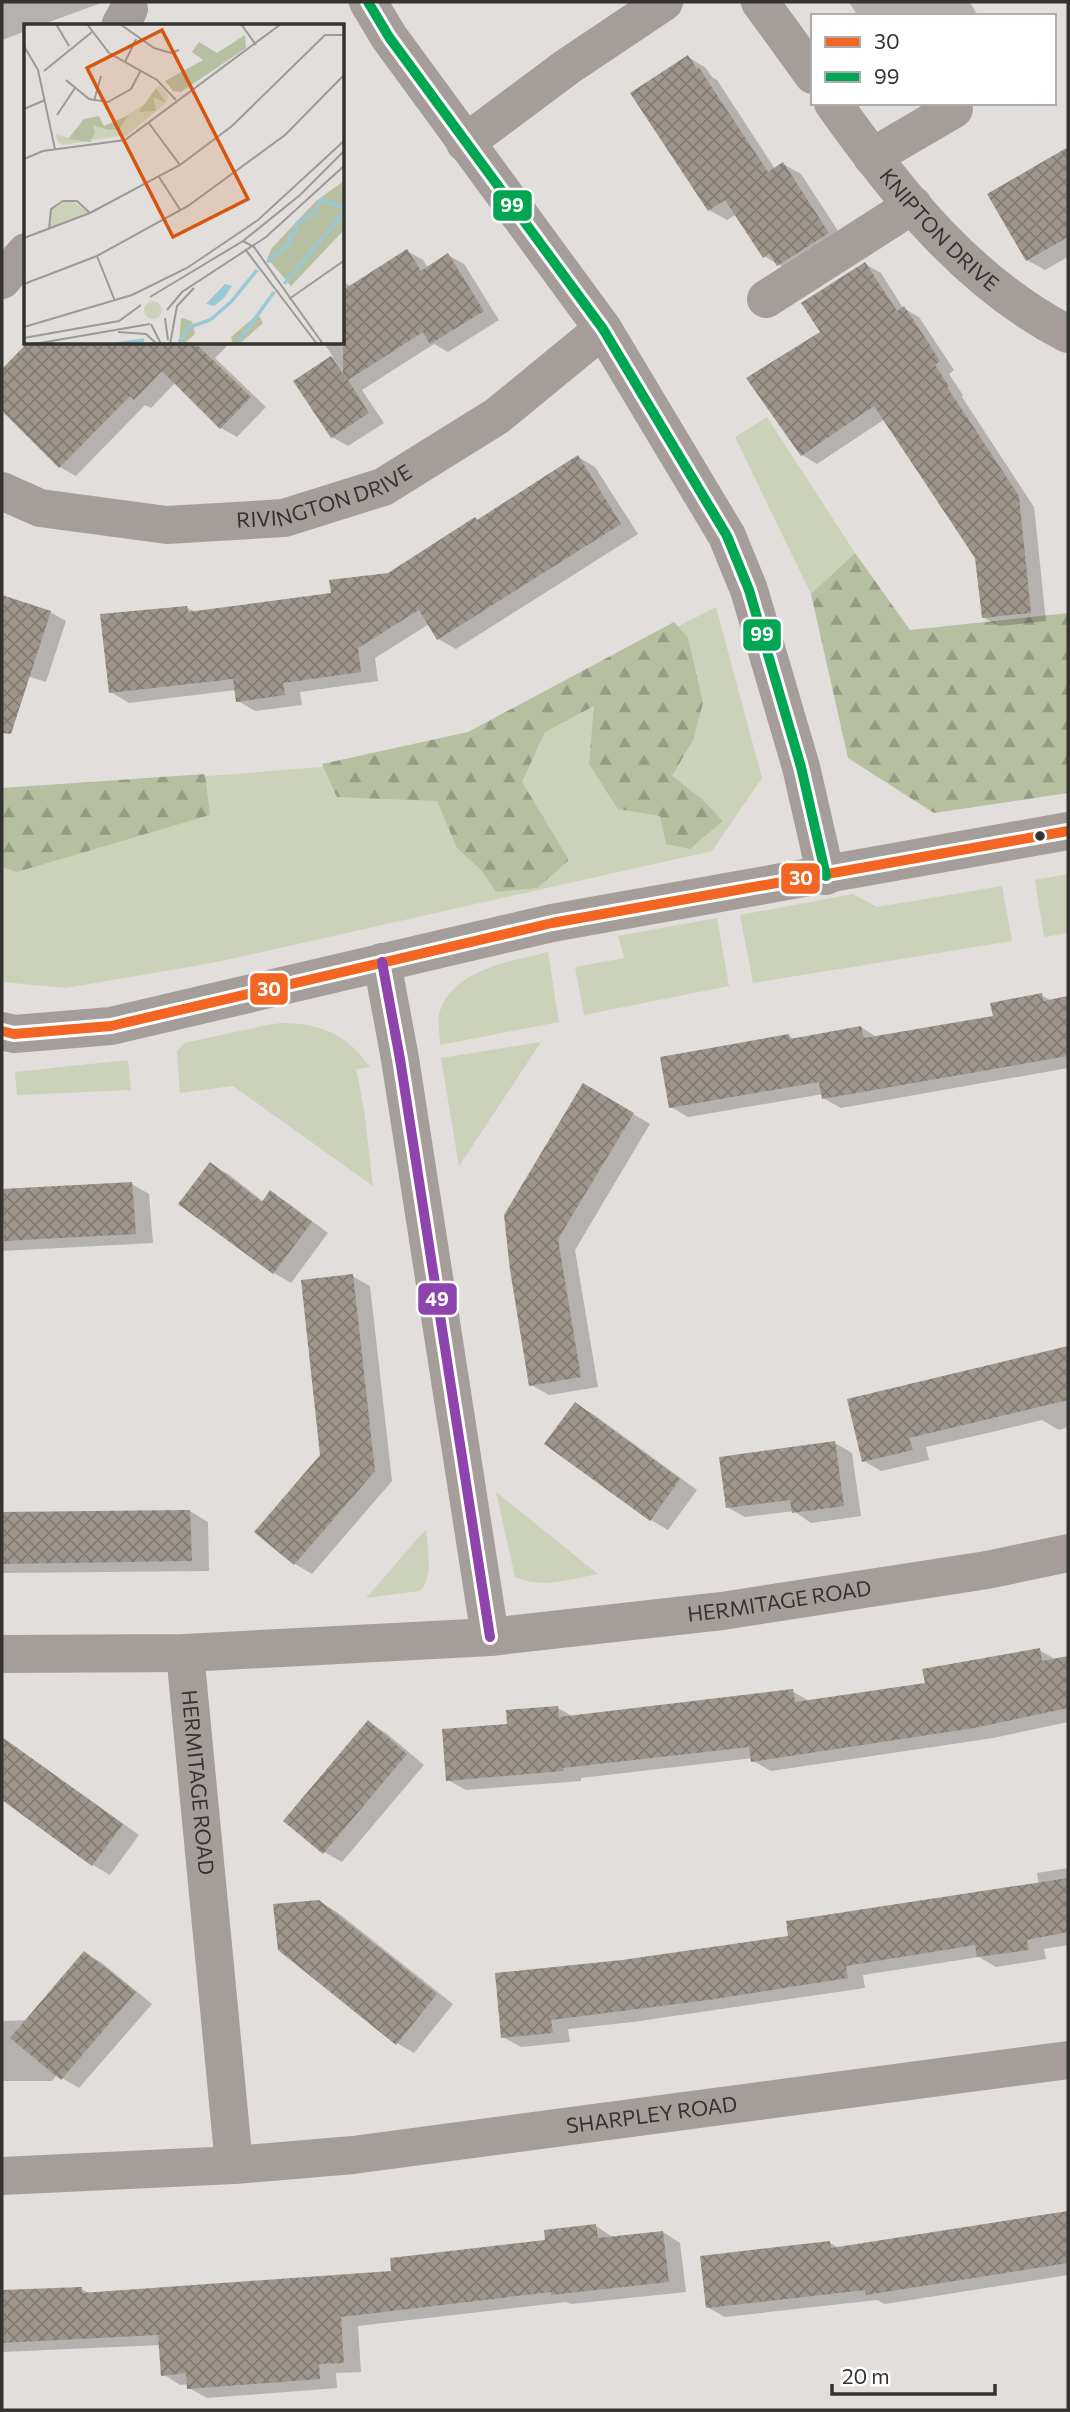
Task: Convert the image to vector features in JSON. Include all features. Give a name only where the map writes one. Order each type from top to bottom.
[{"type":"street","points":[[368,2],[389,37],[465,143],[603,329],[727,536],[749,590],[801,766],[826,876]]},
{"type":"street","points":[[465,143],[567,67],[664,2]]},
{"type":"street","points":[[760,2],[811,72]]},
{"type":"street","name":"KNIPTON DRIVE","points":[[834,105],[872,157],[945,241],[991,283],[1043,321],[1068,334]]},
{"type":"street","points":[[872,157],[954,109]]},
{"type":"street","points":[[766,299],[913,205]]},
{"type":"street","points":[[2,280],[24,254]]},
{"type":"street","name":"RIVINGTON DRIVE","points":[[2,491],[40,508],[167,525],[284,518],[383,487],[497,416],[603,329]]},
{"type":"street","points":[[2,1031],[14,1034],[111,1026],[552,923],[1068,831]]},
{"type":"street","points":[[382,962],[400,1059],[490,1637]]},
{"type":"street","name":"HERMITAGE ROAD","points":[[2,1654],[185,1653],[490,1637],[722,1611],[987,1570],[1068,1553]]},
{"type":"street","name":"HERMITAGE ROAD","points":[[185,1653],[234,2165]]},
{"type":"street","name":"SHARPLEY ROAD","points":[[2,2176],[234,2165],[353,2155],[1068,2060]]},
{"type":"green space","points":[[767,417],[855,553],[811,594],[735,437]]},
{"type":"green space","points":[[855,553],[910,630],[1068,613],[1068,793],[934,813],[848,758],[811,594]]},
{"type":"green space","points":[[716,607],[762,778],[712,851],[217,962],[66,988],[2,982],[2,792],[323,767],[470,734]]},
{"type":"green space","points":[[674,622],[688,638],[703,703],[693,740],[672,776],[702,799],[723,821],[690,849],[666,844],[660,816],[618,809],[589,764],[594,706],[545,732],[522,782],[569,860],[537,888],[496,892],[482,871],[457,848],[437,801],[337,797],[322,764],[468,732]]},
{"type":"green space","points":[[205,774],[210,815],[17,872],[2,867],[2,788]]},
{"type":"green space","points":[[1068,874],[1068,933],[1044,937],[1035,880]]},
{"type":"green space","points":[[1002,886],[1012,941],[753,983],[740,915],[853,894],[877,907]]},
{"type":"green space","points":[[717,918],[729,986],[584,1015],[575,967],[624,958],[618,936]]},
{"type":"green space","points":[[548,952],[559,1022],[440,1045],[438,1021],[441,1008],[448,995],[459,984],[503,963]]},
{"type":"green space","points":[[282,1023],[310,1026],[332,1033],[352,1046],[370,1067],[356,1069],[364,1109],[373,1186],[233,1086],[180,1093],[177,1052],[184,1043]]},
{"type":"green space","points":[[541,1042],[459,1166],[441,1058]]},
{"type":"green space","points":[[128,1060],[131,1090],[17,1095],[15,1072]]},
{"type":"green space","points":[[496,1492],[598,1574],[546,1583],[515,1577]]},
{"type":"green space","points":[[426,1529],[429,1571],[424,1586],[419,1591],[366,1598]]},
{"type":"building","points":[[688,55],[768,172],[783,162],[829,233],[777,266],[769,253],[763,258],[725,200],[708,211],[630,93]]},
{"type":"building","points":[[1068,147],[1068,237],[1026,261],[987,194]]},
{"type":"building","points":[[407,249],[421,271],[448,253],[484,311],[430,344],[423,332],[348,380],[369,413],[331,438],[293,381],[331,356],[343,374],[345,289]]},
{"type":"building","points":[[865,262],[897,311],[904,306],[922,333],[940,361],[935,365],[949,386],[947,387],[1019,496],[1031,613],[982,618],[975,558],[874,406],[801,456],[746,378],[820,332],[801,303]]},
{"type":"building","points":[[25,345],[197,345],[251,397],[220,429],[162,371],[134,400],[130,396],[59,468],[2,411],[2,369]]},
{"type":"building","points":[[578,455],[621,524],[437,640],[419,610],[358,648],[361,672],[283,683],[285,695],[236,702],[233,679],[109,693],[100,614],[187,606],[188,612],[331,593],[329,580],[388,573]]},
{"type":"building","points":[[2,595],[51,611],[11,734],[2,733]]},
{"type":"building","points":[[1042,993],[1043,1001],[1068,996],[1068,1056],[822,1099],[819,1082],[669,1108],[660,1057],[789,1034],[790,1039],[861,1026],[864,1038],[993,1016],[990,1003]]},
{"type":"building","points":[[583,1083],[634,1113],[558,1239],[581,1377],[529,1386],[504,1215]]},
{"type":"building","points":[[210,1162],[262,1202],[270,1190],[312,1222],[273,1274],[178,1204]]},
{"type":"building","points":[[132,1182],[136,1234],[4,1241],[2,1189]]},
{"type":"building","points":[[353,1274],[375,1471],[294,1565],[254,1532],[320,1455],[301,1280]]},
{"type":"building","points":[[1068,1346],[1068,1400],[909,1438],[913,1450],[862,1462],[847,1399]]},
{"type":"building","points":[[575,1402],[680,1479],[650,1521],[544,1444]]},
{"type":"building","points":[[835,1441],[844,1506],[792,1513],[790,1500],[726,1508],[719,1457]]},
{"type":"building","points":[[190,1510],[192,1561],[2,1564],[2,1512]]},
{"type":"building","points":[[1040,1648],[1042,1661],[1068,1656],[1068,1708],[974,1728],[751,1762],[749,1747],[563,1768],[564,1771],[446,1781],[442,1729],[507,1724],[506,1710],[558,1706],[559,1717],[793,1689],[795,1702],[925,1683],[922,1669]]},
{"type":"building","points":[[368,1720],[407,1754],[323,1854],[283,1821]]},
{"type":"building","points":[[2,1737],[123,1824],[92,1866],[2,1800]]},
{"type":"building","points":[[1068,1878],[1068,1932],[1027,1940],[1029,1950],[977,1957],[975,1945],[846,1966],[848,1978],[708,2000],[551,2020],[553,2033],[501,2038],[495,1973],[622,1960],[788,1936],[786,1921]]},
{"type":"building","points":[[319,1900],[437,1994],[396,2045],[278,1950],[273,1904]]},
{"type":"building","points":[[84,1951],[136,1992],[61,2080],[10,2038]]},
{"type":"building","points":[[1068,2211],[1068,2263],[866,2295],[865,2290],[706,2308],[700,2256],[830,2241],[831,2248]]},
{"type":"building","points":[[596,2224],[598,2238],[663,2231],[669,2282],[551,2295],[551,2292],[341,2317],[344,2363],[319,2364],[320,2379],[187,2389],[186,2373],[161,2376],[158,2335],[2,2343],[2,2290],[82,2287],[82,2293],[391,2271],[390,2258],[545,2240],[544,2230]]},
{"type":"transit line","name":"99","points":[[368,2],[389,37],[603,329],[727,536],[749,590],[801,767],[826,876]]},
{"type":"transit line","name":"30","points":[[2,1031],[14,1034],[111,1026],[552,923],[1068,831]]},
{"type":"transit line","name":"49","points":[[382,962],[400,1059],[490,1637]]}]
